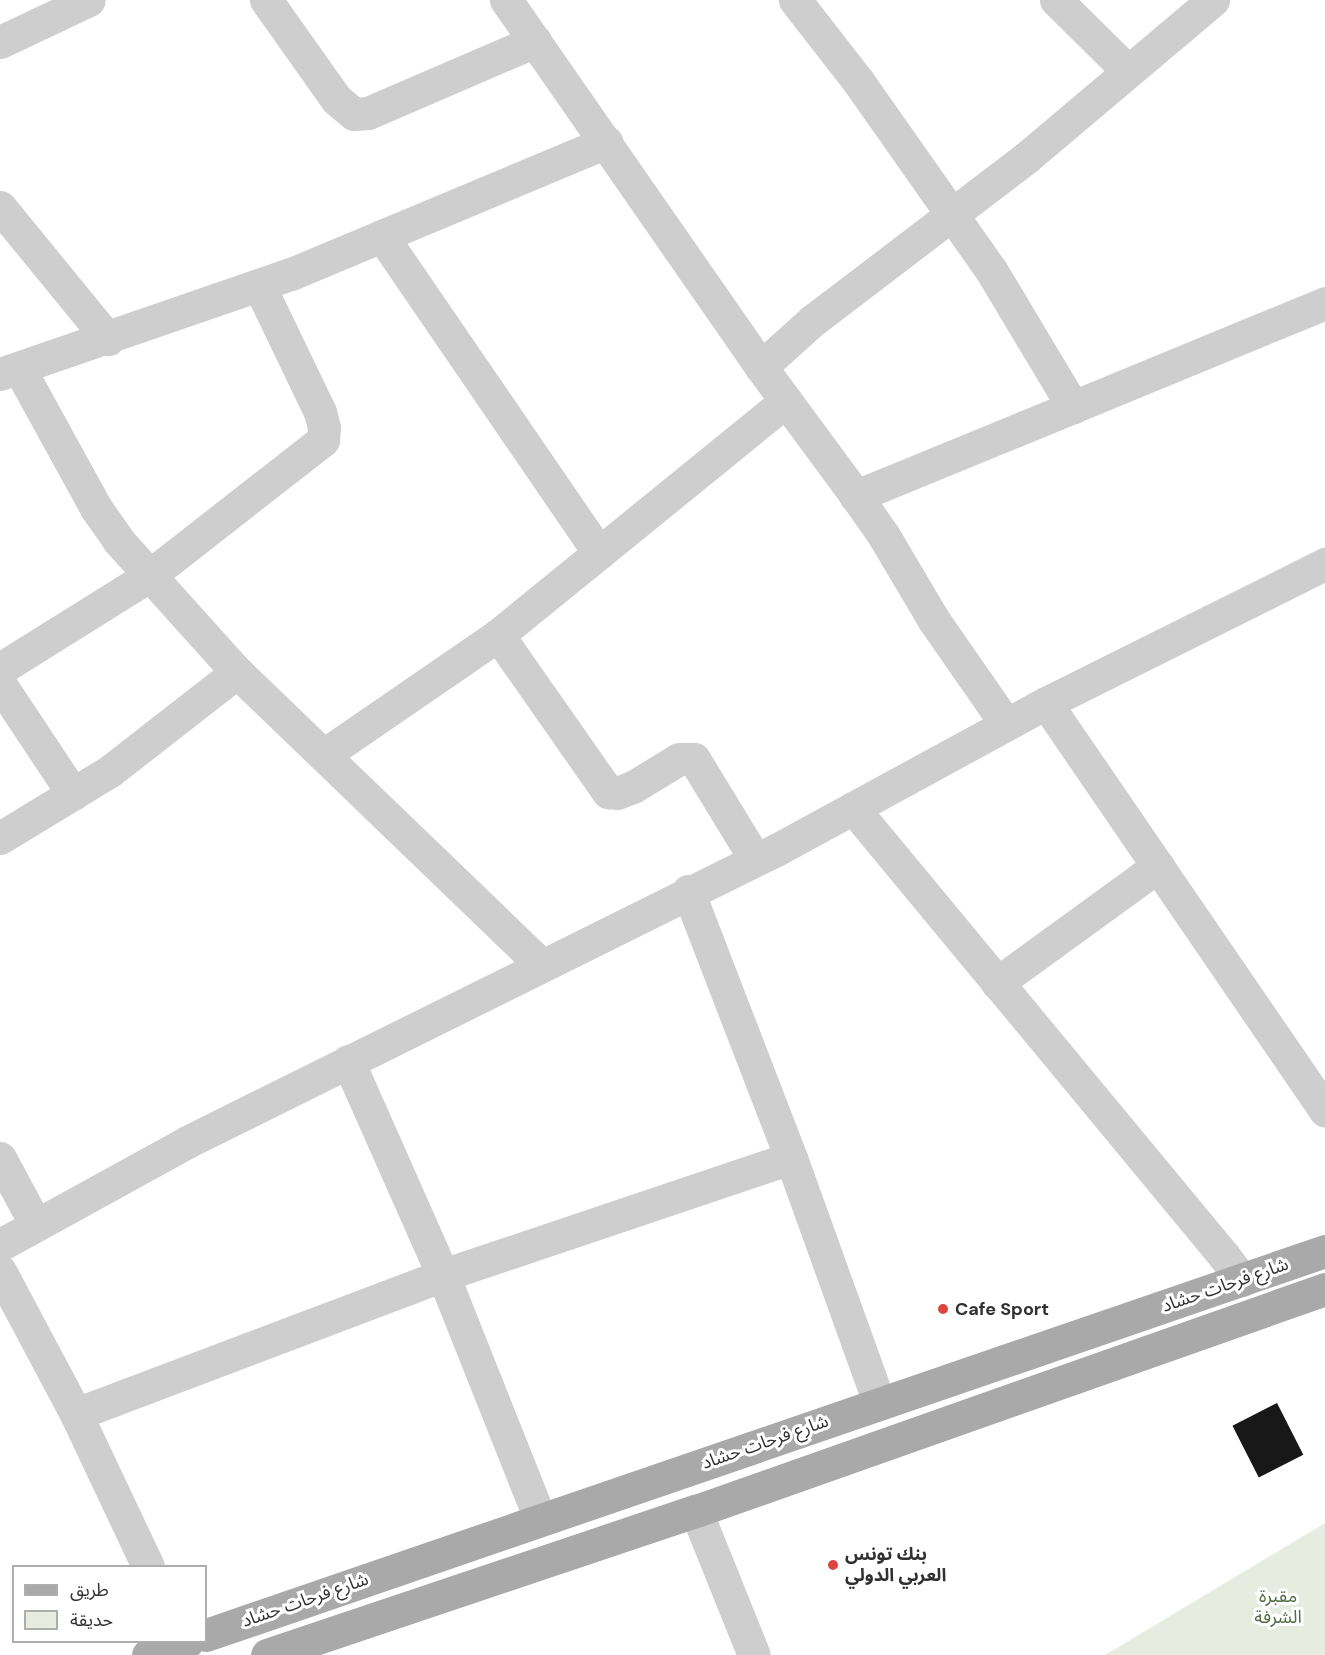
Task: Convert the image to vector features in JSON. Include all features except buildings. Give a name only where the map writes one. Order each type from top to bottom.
[{"type":"main road","name":"شارع فرحات حشاد","points":[[207,1634],[1325,1251]]},
{"type":"main road","name":"شارع فرحات حشاد","points":[[274,1654],[696,1511],[1325,1289]]},
{"type":"main road","points":[[793,1432],[808,1471]]},
{"type":"main road","name":"شارع فرحات حشاد","points":[[148,1655],[182,1643]]},
{"type":"street","points":[[0,42],[89,0]]},
{"type":"street","points":[[266,0],[336,99],[354,114],[368,113],[536,41]]},
{"type":"street","points":[[506,0],[761,367],[856,496],[884,537],[933,619],[1006,724]]},
{"type":"street","points":[[795,0],[858,81],[991,270],[1073,407]]},
{"type":"street","points":[[1056,0],[1128,71]]},
{"type":"street","points":[[761,367],[812,321],[1026,158],[1214,0]]},
{"type":"street","points":[[542,965],[325,754],[237,672],[149,576],[118,540],[96,508],[10,371],[260,285],[606,142]]},
{"type":"street","points":[[0,207],[108,339]]},
{"type":"street","points":[[382,236],[599,553]]},
{"type":"street","points":[[0,669],[149,576],[323,440],[324,427],[320,412],[260,285]]},
{"type":"street","points":[[856,496],[1325,303]]},
{"type":"street","points":[[325,754],[498,635],[786,401]]},
{"type":"street","points":[[0,1245],[187,1142],[688,891],[755,860],[1046,703],[1325,564]]},
{"type":"street","points":[[498,635],[608,792],[616,794],[633,788],[679,759],[694,759],[755,860]]},
{"type":"street","points":[[0,838],[110,771],[237,672]]},
{"type":"street","points":[[0,684],[73,794]]},
{"type":"street","points":[[1046,703],[1325,1111]]},
{"type":"street","points":[[853,808],[1242,1280]]},
{"type":"street","points":[[997,982],[1158,866]]},
{"type":"street","points":[[688,891],[791,1158],[879,1403]]},
{"type":"street","points":[[348,1062],[443,1275],[540,1519]]},
{"type":"street","points":[[0,1158],[36,1225]]},
{"type":"street","points":[[76,1414],[443,1275],[791,1158]]},
{"type":"street","points":[[0,1271],[76,1414],[148,1565]]},
{"type":"street","points":[[696,1511],[754,1655]]},
{"type":"green space","name":"مقبرة الشرفة","points":[[1325,1523],[1325,1655],[1105,1655]]},
{"type":"place","name":"Cafe Sport","points":[[943,1309]]},
{"type":"place","name":"بنك تونس العربي الدولي","points":[[833,1565]]}]
